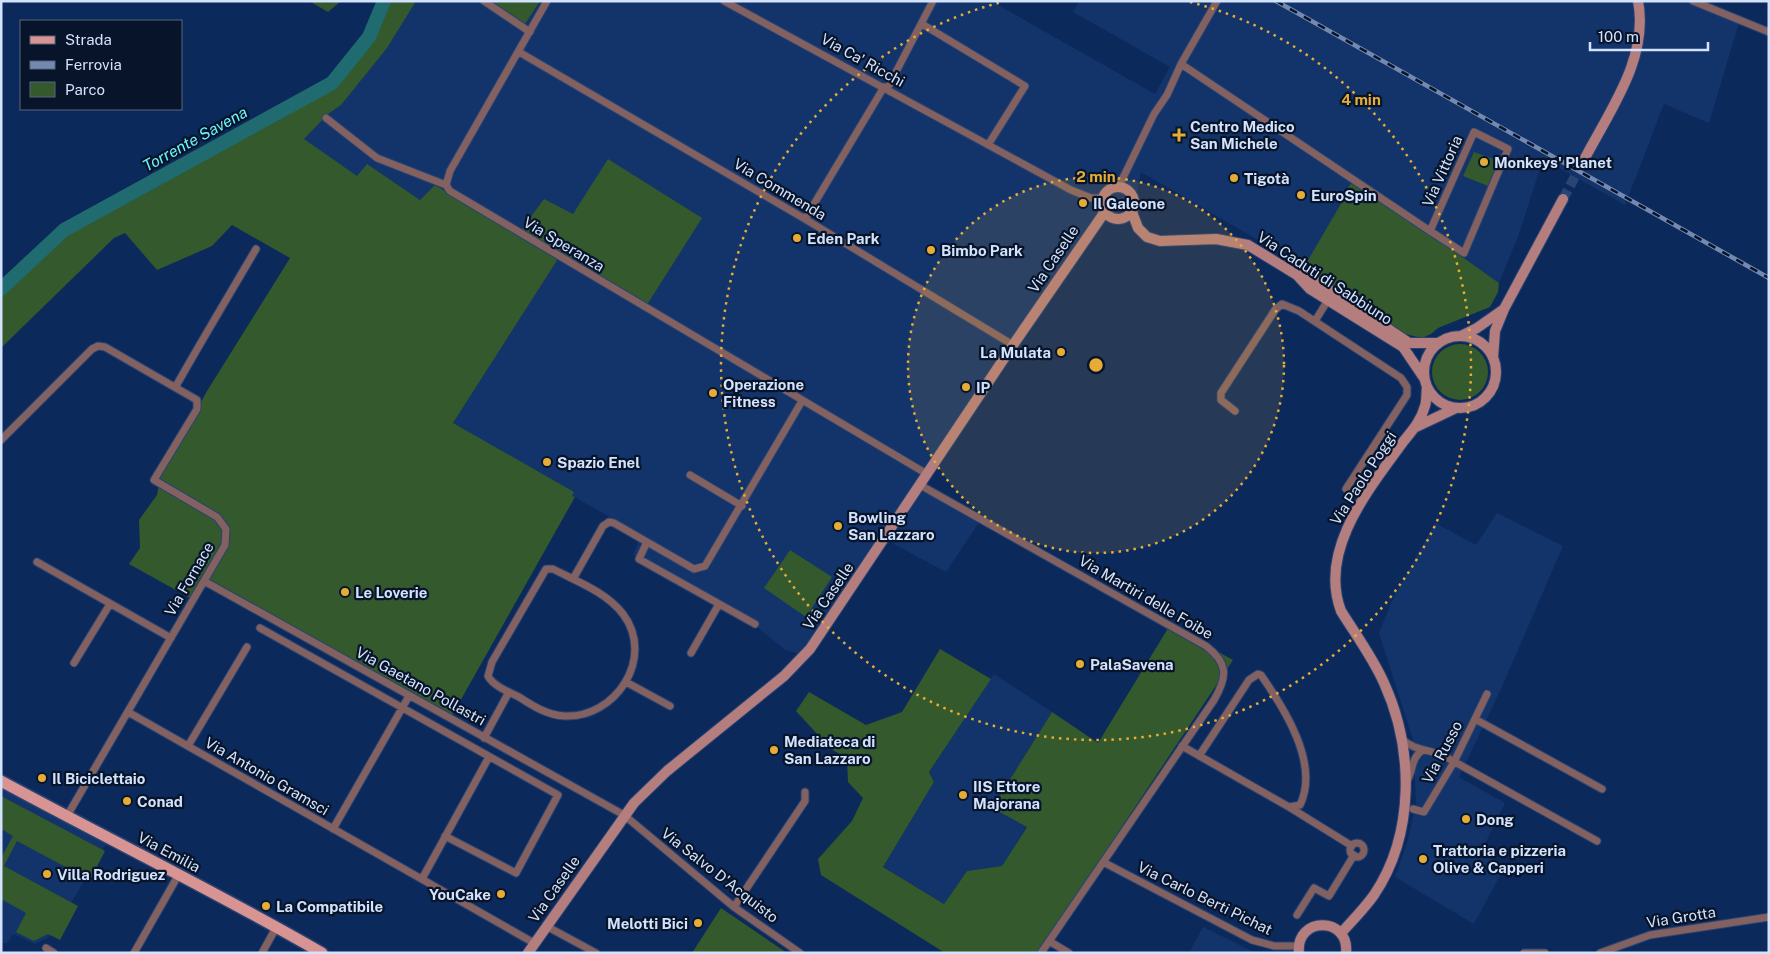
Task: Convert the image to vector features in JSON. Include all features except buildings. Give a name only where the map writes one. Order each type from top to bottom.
[{"type":"main road","name":"Via Emilia","points":[[1,781],[277,926],[322,953]]},
{"type":"street","points":[[484,1],[530,32]]},
{"type":"street","points":[[326,118],[377,158],[446,185],[450,171],[547,1]]},
{"type":"street","name":"Via Ca' Ricchi","points":[[724,1],[1071,190],[1091,198],[1101,198]]},
{"type":"street","points":[[805,219],[886,88],[933,1]]},
{"type":"street","points":[[1132,212],[1118,219],[1112,218],[1104,212],[1101,198],[1108,191],[1119,186],[1154,114],[1167,95],[1181,64],[1217,1]]},
{"type":"street","points":[[1585,158],[1634,63],[1641,33],[1638,1]]},
{"type":"street","points":[[1693,1],[1769,32]]},
{"type":"street","points":[[922,24],[1025,86],[988,145]]},
{"type":"street","name":"Via Commenda","points":[[519,52],[805,219],[1013,345]]},
{"type":"street","name":"Via Vittoria","points":[[1181,64],[1430,231],[1464,253],[1508,149],[1474,132],[1430,231]]},
{"type":"street","name":"Via Speranza","points":[[446,185],[457,197],[927,474]]},
{"type":"street","points":[[1119,186],[1132,193],[1134,198],[1132,212],[1138,228]]},
{"type":"street","points":[[1416,427],[1456,408],[1468,407],[1479,403],[1494,385],[1496,371],[1493,358],[1495,332],[1504,309],[1563,199]]},
{"type":"street","name":"Via Caselle","points":[[528,953],[624,815],[653,783],[804,656],[1104,212]]},
{"type":"street","name":"Via Caduti di Sabbiuno","points":[[1118,219],[1138,228],[1147,237],[1160,241],[1202,238],[1235,241],[1248,245],[1297,275],[1310,289],[1397,342],[1403,347],[1426,383]]},
{"type":"street","points":[[176,386],[208,328],[231,295],[256,249]]},
{"type":"street","points":[[1297,275],[1306,276],[1327,288],[1409,343],[1438,343]]},
{"type":"street","points":[[1315,320],[1328,300]]},
{"type":"street","points":[[1235,411],[1220,400],[1221,393],[1280,305],[1285,303],[1315,320],[1401,378],[1408,391],[1346,488]]},
{"type":"street","points":[[1416,427],[1425,406],[1426,383],[1424,368],[1427,356],[1438,343],[1477,328],[1504,309]]},
{"type":"street","points":[[1460,336],[1479,342],[1493,358]]},
{"type":"street","name":"Via Fornace","points":[[1,440],[92,349],[98,346],[113,350],[197,400],[197,409],[154,480],[217,517],[226,529],[225,545],[67,816]]},
{"type":"street","points":[[1426,383],[1434,397],[1443,404],[1456,408]]},
{"type":"street","points":[[573,579],[606,523],[614,523],[694,569],[700,568],[709,561],[802,401]]},
{"type":"street","name":"Via Paolo Poggi","points":[[1341,933],[1373,896],[1390,864],[1402,821],[1406,782],[1402,738],[1397,717],[1384,683],[1341,611],[1336,595],[1336,577],[1341,543],[1351,520],[1416,427]]},
{"type":"street","points":[[690,475],[742,506]]},
{"type":"street","name":"Via Martiri delle Foibe","points":[[920,485],[1196,640],[1216,653],[1224,670],[1221,688],[1041,953]]},
{"type":"street","points":[[647,542],[639,559],[756,624]]},
{"type":"street","points":[[37,562],[171,638]]},
{"type":"street","points":[[553,569],[607,598],[627,620],[634,650],[633,665],[626,682],[605,705],[591,712],[571,716],[546,712],[509,692],[492,682],[488,676],[488,670],[543,572],[553,569]]},
{"type":"street","name":"Via Gaetano Pollastri","points":[[204,581],[624,815]]},
{"type":"street","points":[[74,664],[110,604]]},
{"type":"street","points":[[691,653],[720,604]]},
{"type":"street","points":[[260,628],[558,796],[516,873],[445,836]]},
{"type":"street","name":"Via Antonio Gramsci","points":[[188,746],[247,647]]},
{"type":"street","points":[[1200,756],[1249,680],[1258,674],[1261,675],[1292,726],[1305,768],[1303,798],[1300,806],[1289,807]]},
{"type":"street","points":[[626,682],[670,706]]},
{"type":"street","points":[[484,738],[509,692]]},
{"type":"street","name":"Via Russo","points":[[1413,809],[1424,812],[1454,762],[1487,694]]},
{"type":"street","name":"Via Antonio Gramsci","points":[[333,829],[410,696]]},
{"type":"street","name":"Via Antonio Gramsci","points":[[128,712],[534,943]]},
{"type":"street","points":[[1475,719],[1602,788]]},
{"type":"street","points":[[1402,738],[1408,746],[1433,751],[1597,841]]},
{"type":"street","points":[[1182,746],[1289,807],[1352,846]]},
{"type":"street","points":[[1406,782],[1412,773],[1412,762],[1423,750]]},
{"type":"street","points":[[422,880],[489,757]]},
{"type":"street","points":[[734,907],[805,801],[805,792]]},
{"type":"street","name":"Via Salvo D'Acquisto","points":[[624,815],[734,907],[800,953]]},
{"type":"street","points":[[1352,846],[1359,843],[1364,850],[1361,856],[1354,855]]},
{"type":"street","points":[[1352,846],[1351,851],[1354,855]]},
{"type":"street","points":[[1298,915],[1314,888],[1330,896],[1354,855]]},
{"type":"street","name":"Via Carlo Berti Pichat","points":[[1103,862],[1252,940],[1274,946],[1299,949]]},
{"type":"street","points":[[134,953],[179,874]]},
{"type":"street","name":"Via Grotta","points":[[1600,953],[1650,935],[1769,917]]},
{"type":"street","points":[[1299,949],[1305,932],[1319,924],[1327,924],[1341,933],[1346,942],[1346,953]]},
{"type":"street","points":[[262,953],[277,926]]},
{"type":"street","points":[[546,926],[596,953]]},
{"type":"street","points":[[1049,941],[1069,953]]},
{"type":"street","points":[[46,948],[54,953]]},
{"type":"street","points":[[1524,953],[1545,953]]},
{"type":"shaded area","points":[[401,1],[991,1],[1155,94],[1170,67],[1073,12],[1079,1],[1707,1],[1741,16],[1709,123],[1664,104],[1625,205],[1543,159],[1519,234],[1499,283],[1355,181],[1304,267],[1141,172],[1135,206],[1104,205],[916,486],[980,521],[946,572],[886,540],[805,655],[785,650],[752,623],[633,555],[641,535],[451,426],[558,259],[573,214],[518,234],[420,200],[367,165],[357,177],[295,133]]},
{"type":"shaded area","points":[[1497,513],[1563,546],[1501,689],[1459,777],[1505,803],[1482,850],[1504,868],[1474,924],[1395,877],[1407,843],[1416,803],[1413,740],[1379,633],[1392,601],[1435,523],[1476,545]]},
{"type":"shaded area","name":"IIS Ettore Majorana","points":[[994,674],[1052,712],[992,808],[1027,826],[1002,866],[967,871],[944,904],[883,867],[934,782],[929,772]]},
{"type":"shaded area","points":[[1,787],[107,843],[51,936],[35,944],[13,934],[7,943],[1,943]]},
{"type":"shaded area","points":[[1203,927],[1256,953],[1189,953]]},
{"type":"green space","points":[[309,1],[341,1],[328,12]]},
{"type":"green space","points":[[384,1],[416,1],[387,48],[341,105],[328,114],[304,139],[357,176],[367,164],[420,200],[435,185],[518,234],[544,199],[573,214],[608,159],[702,218],[645,308],[558,259],[453,423],[574,492],[572,496],[575,497],[450,719],[201,578],[190,598],[129,564],[140,548],[139,520],[157,495],[160,478],[207,391],[290,258],[232,225],[212,246],[157,270],[125,233],[114,238],[1,348],[1,289],[64,230],[332,83],[369,37]]},
{"type":"green space","points":[[490,1],[540,1],[525,24]]},
{"type":"green space","points":[[1474,152],[1499,161],[1488,186],[1463,176]]},
{"type":"green space","points":[[1354,180],[1499,283],[1498,292],[1490,307],[1438,328],[1422,338],[1405,334],[1304,267],[1342,202],[1341,196]]},
{"type":"green space","points":[[1454,344],[1466,344],[1476,348],[1484,356],[1488,372],[1484,388],[1476,396],[1466,400],[1454,400],[1444,396],[1436,388],[1432,378],[1432,366],[1436,356],[1444,348]]},
{"type":"green space","points":[[790,550],[832,577],[806,617],[764,588]]},
{"type":"green space","points":[[1170,625],[1233,660],[1038,953],[945,953],[821,875],[818,859],[852,821],[863,798],[848,782],[847,759],[830,748],[796,711],[809,692],[866,725],[902,712],[940,649],[991,679],[929,772],[934,782],[883,867],[944,904],[967,871],[1002,866],[1027,827],[992,808],[1052,712],[1098,743]]},
{"type":"green space","points":[[1,796],[105,851],[90,880],[17,841],[4,866],[78,906],[60,940],[48,934],[34,941],[16,932],[26,913],[1,899],[1,858],[13,836],[1,829]]},
{"type":"green space","points":[[721,908],[787,953],[692,953]]},
{"type":"waterway","name":"Torrente Savena","points":[[1,289],[64,230],[332,83],[369,37],[384,1]]},
{"type":"tunnel","points":[[1563,199],[1585,158]]},
{"type":"railway","points":[[1276,1],[1769,278]]},
{"type":"place","name":"Centro Medico San Michele","points":[[1179,135]]},
{"type":"place","name":"Monkeys' Planet","points":[[1484,162]]},
{"type":"place","name":"Tigotà","points":[[1234,178]]},
{"type":"place","name":"EuroSpin","points":[[1301,195]]},
{"type":"place","name":"Il Galeone","points":[[1083,203]]},
{"type":"place","name":"Eden Park","points":[[797,238]]},
{"type":"place","name":"Bimbo Park","points":[[931,250]]},
{"type":"place","name":"La Mulata","points":[[1061,352]]},
{"type":"place","name":"IP","points":[[966,387]]},
{"type":"place","name":"Operazione Fitness","points":[[713,393]]},
{"type":"place","name":"Spazio Enel","points":[[547,462]]},
{"type":"place","name":"Bowling San Lazzaro","points":[[838,526]]},
{"type":"place","name":"Le Loverie","points":[[345,592]]},
{"type":"place","name":"PalaSavena","points":[[1080,664]]},
{"type":"place","name":"Mediateca di San Lazzaro","points":[[774,750]]},
{"type":"place","name":"Il Biciclettaio","points":[[42,778]]},
{"type":"place","name":"IIS Ettore Majorana","points":[[963,795]]},
{"type":"place","name":"Conad","points":[[127,801]]},
{"type":"place","name":"Dong","points":[[1466,819]]},
{"type":"place","name":"Trattoria e pizzeria Olive & Capperi","points":[[1423,859]]},
{"type":"place","name":"Villa Rodriguez","points":[[47,874]]},
{"type":"place","name":"YouCake","points":[[501,894]]},
{"type":"place","name":"La Compatibile","points":[[266,906]]},
{"type":"place","name":"Melotti Bici","points":[[698,923]]}]
